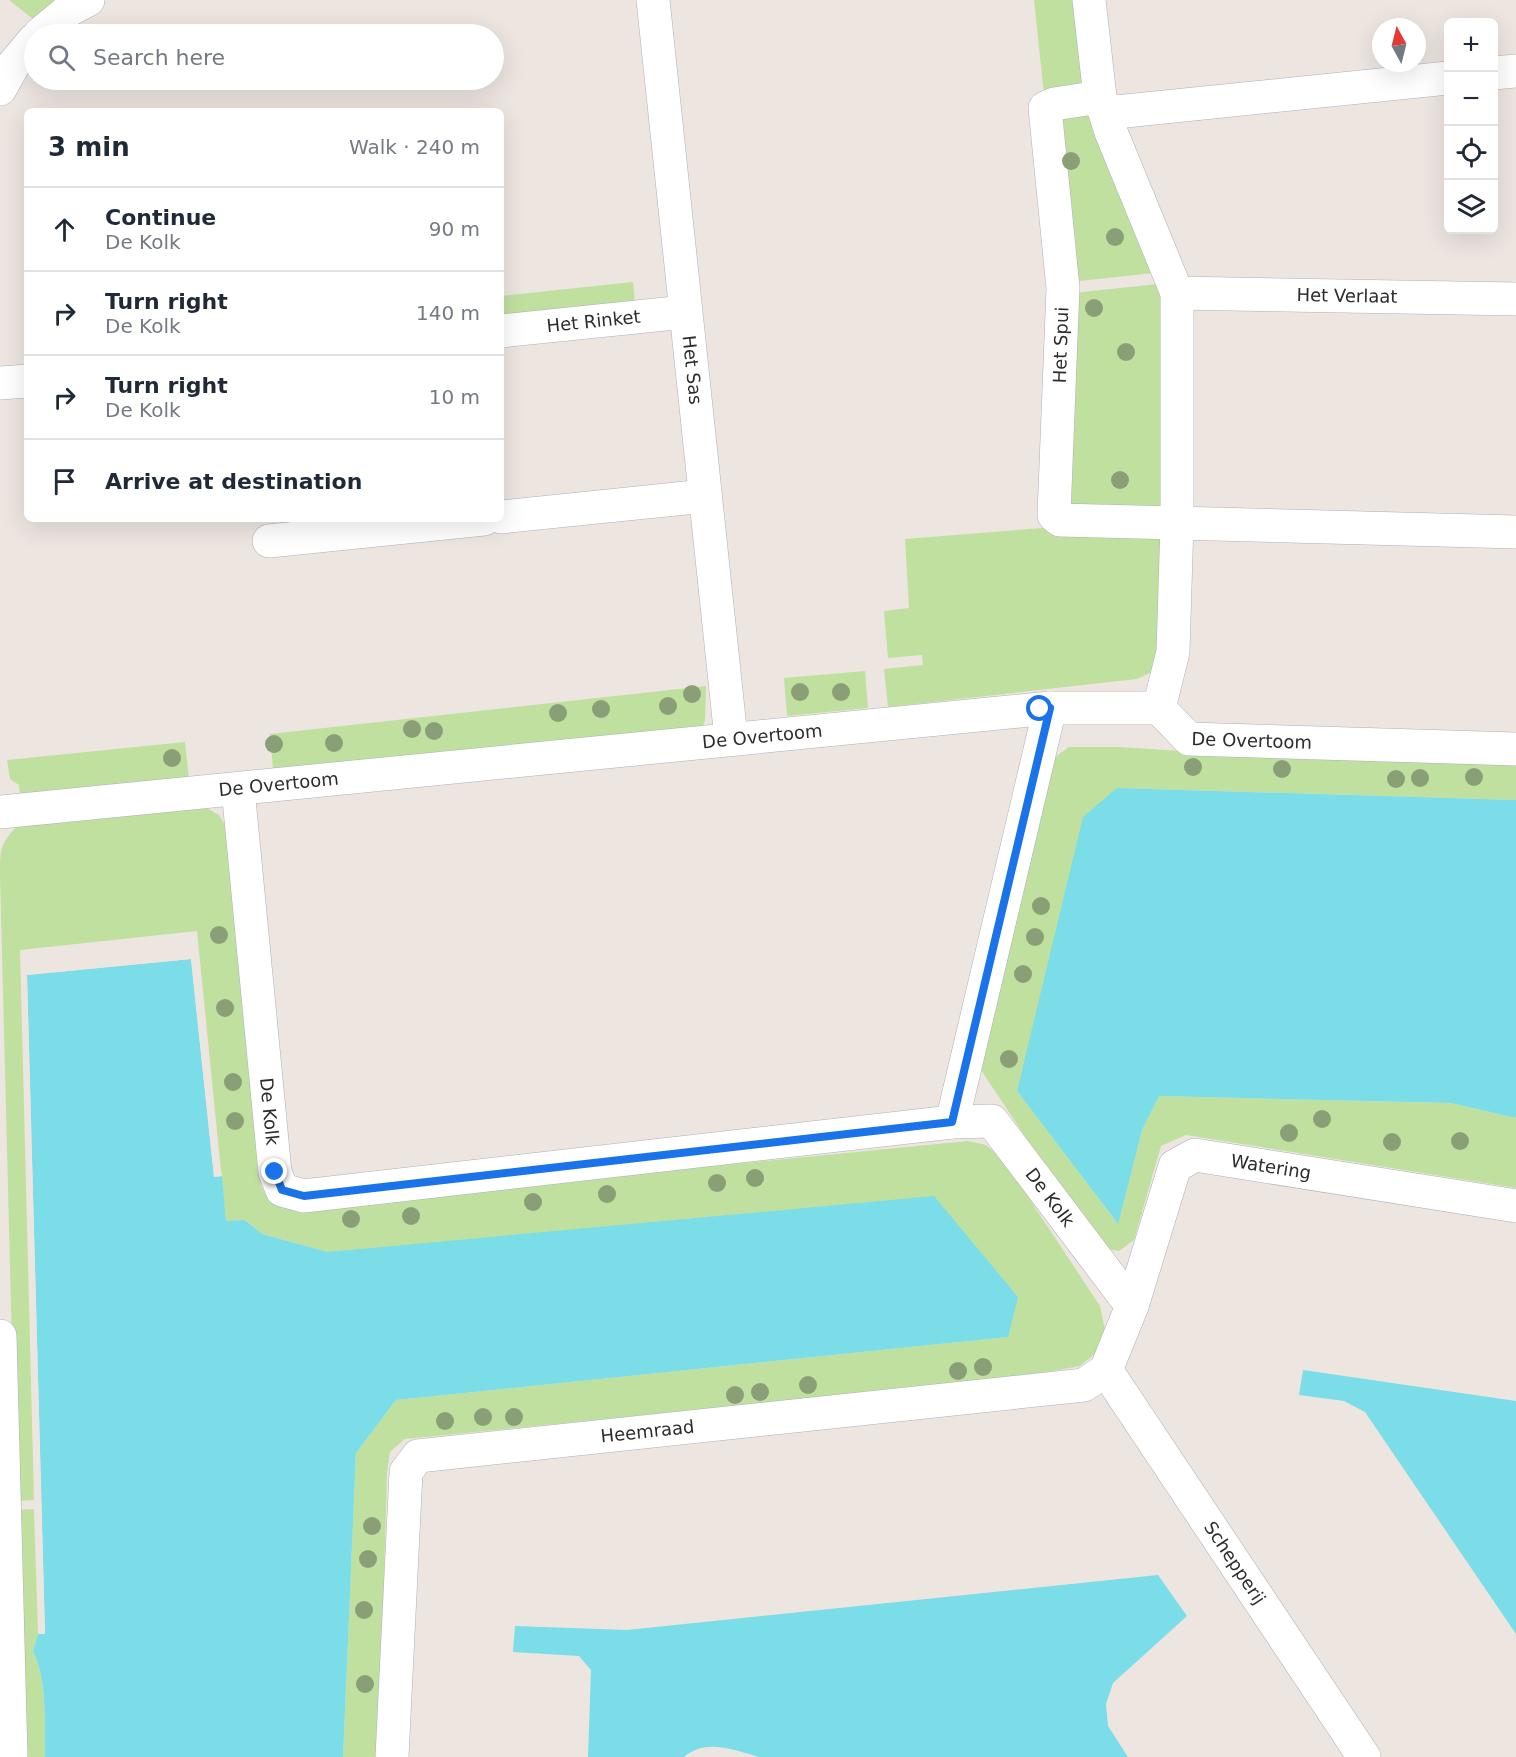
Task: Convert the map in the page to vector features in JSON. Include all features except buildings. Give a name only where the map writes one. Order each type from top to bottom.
[{"type":"street","points":[[52,24],[69,10],[88,0]]},
{"type":"street","name":"Het Sas","points":[[653,0],[731,738]]},
{"type":"street","points":[[1089,0],[1103,105],[1111,132],[1177,292],[1178,523],[1173,652],[1159,708]]},
{"type":"street","points":[[0,89],[24,50]]},
{"type":"street","points":[[1498,73],[1516,71]]},
{"type":"street","points":[[1103,105],[1444,78]]},
{"type":"street","name":"Het Spui","points":[[1103,105],[1054,104],[1045,108],[1064,288],[1054,515],[1060,520],[1178,523]]},
{"type":"street","name":"Het Verlaat","points":[[1177,292],[1516,298]]},
{"type":"street","name":"Het Rinket","points":[[504,331],[685,312]]},
{"type":"street","points":[[0,383],[24,381]]},
{"type":"street","points":[[504,517],[705,496]]},
{"type":"street","points":[[269,541],[455,522]]},
{"type":"street","points":[[1178,523],[1516,532]]},
{"type":"street","points":[[952,1122],[1050,708]]},
{"type":"street","name":"De Overtoom","points":[[0,812],[1050,708],[1159,708],[1188,738],[1516,749]]},
{"type":"street","name":"De Kolk","points":[[238,789],[275,1172],[282,1190],[304,1196],[952,1122],[992,1121],[1132,1306]]},
{"type":"street","name":"Watering","points":[[1132,1306],[1175,1166],[1195,1155],[1516,1206]]},
{"type":"street","points":[[1106,1370],[1132,1306]]},
{"type":"street","points":[[0,1336],[11,1757]]},
{"type":"street","name":"Heemraad","points":[[392,1757],[406,1472],[418,1456],[1084,1385],[1106,1370]]},
{"type":"street","name":"Schepperij","points":[[1106,1370],[1364,1757]]},
{"type":"green space","points":[[9,0],[61,0],[33,19]]},
{"type":"green space","points":[[1034,0],[1075,0],[1085,76],[1082,85],[1044,94]]},
{"type":"green space","points":[[1092,112],[1154,273],[1070,282],[1058,119]]},
{"type":"green space","points":[[633,282],[635,306],[504,320],[504,296]]},
{"type":"green space","points":[[1158,284],[1165,310],[1165,511],[1068,506],[1073,293]]},
{"type":"green space","points":[[1042,528],[1154,532],[1165,537],[1161,653],[1152,672],[1137,679],[888,707],[884,669],[923,665],[922,655],[888,658],[884,611],[909,608],[905,539]]},
{"type":"green space","points":[[865,671],[868,708],[787,716],[784,678]]},
{"type":"green space","points":[[706,686],[705,721],[702,727],[273,770],[270,734]]},
{"type":"green space","points":[[185,742],[189,779],[20,796],[19,785],[10,779],[7,760]]},
{"type":"green space","points":[[1069,747],[1516,762],[1516,800],[1117,788],[1017,1091],[1117,1223],[1142,1130],[1159,1096],[1451,1103],[1516,1118],[1516,1188],[1186,1135],[1161,1146],[1134,1240],[1119,1251],[1099,1248],[977,1064],[1051,760]]},
{"type":"green space","points":[[201,805],[219,815],[225,825],[261,1186],[268,1199],[285,1208],[968,1141],[986,1145],[1003,1159],[1100,1306],[1105,1330],[1096,1353],[1080,1366],[1014,1378],[405,1439],[390,1452],[387,1472],[379,1757],[343,1757],[356,1453],[396,1400],[1008,1337],[328,1252],[262,1234],[245,1220],[226,1221],[197,931],[20,950],[34,1500],[16,1501],[0,875],[2,847],[18,825]]},
{"type":"green space","points":[[34,1509],[38,1634],[33,1651],[43,1690],[45,1757],[23,1757],[16,1510]]},
{"type":"water","points":[[1117,788],[1516,800],[1516,1118],[1451,1103],[1159,1096],[1142,1130],[1118,1224],[1017,1091],[1083,817]]},
{"type":"water","points":[[191,959],[214,1177],[222,1176],[226,1221],[245,1220],[262,1234],[328,1252],[934,1196],[1018,1297],[1008,1337],[396,1400],[356,1453],[343,1757],[45,1757],[43,1689],[33,1651],[38,1634],[45,1633],[27,975]]},
{"type":"water","points":[[1303,1370],[1516,1401],[1516,1634],[1365,1412],[1344,1401],[1299,1395]]},
{"type":"water","points":[[1158,1575],[1187,1616],[1113,1683],[1106,1704],[1108,1726],[1128,1757],[759,1757],[730,1749],[711,1747],[701,1748],[684,1757],[588,1757],[591,1670],[579,1656],[513,1652],[515,1626],[627,1630]]},
{"type":"pier","points":[[192,956],[217,1174],[222,1173],[222,1176],[214,1177],[191,959],[27,975],[45,1634],[38,1634],[38,1631],[42,1631],[24,974]]},
{"type":"route","points":[[275,1172],[282,1190],[304,1196],[952,1122],[1050,708],[1040,709]]}]
